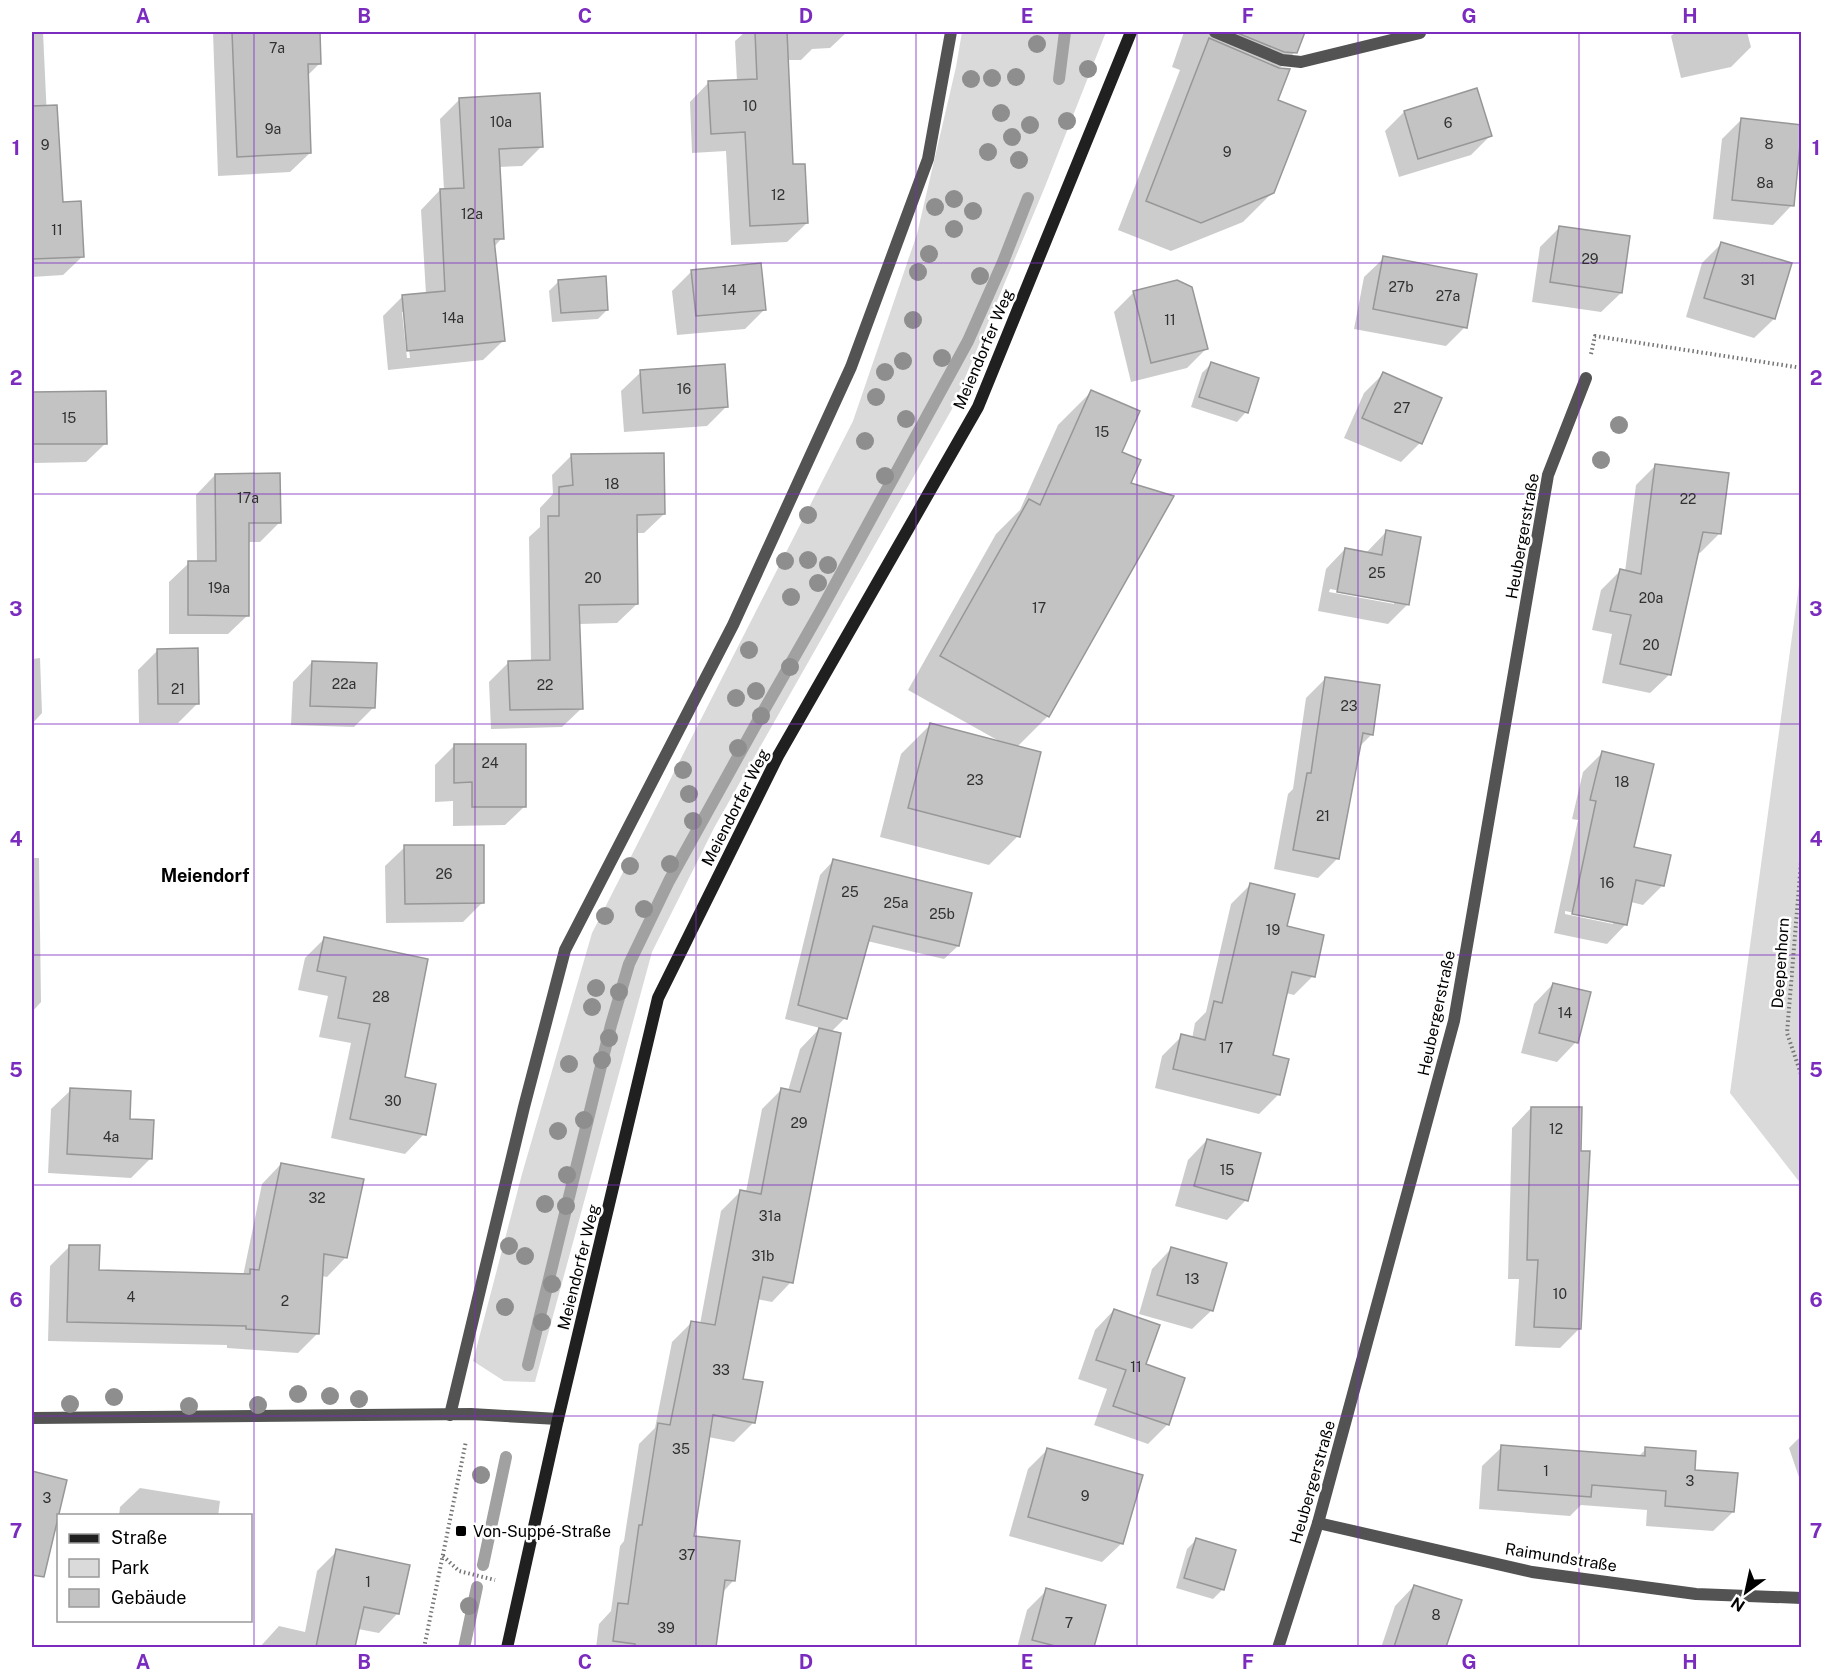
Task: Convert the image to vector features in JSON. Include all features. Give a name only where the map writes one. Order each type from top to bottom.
[{"type":"street","points":[[450,1415],[524,1107],[565,950],[733,625],[851,367],[928,159],[951,32]]},
{"type":"street","name":"Meiendorfer Weg","points":[[507,1647],[558,1419],[658,998],[778,756],[978,406],[1131,32]]},
{"type":"street","points":[[1215,32],[1282,60],[1301,62],[1420,33]]},
{"type":"street","name":"Heubergerstraße","points":[[1278,1647],[1318,1523],[1454,1021],[1548,475],[1586,378]]},
{"type":"street","points":[[32,1418],[471,1414],[558,1419]]},
{"type":"street","name":"Raimundstraße","points":[[1318,1523],[1532,1572],[1695,1594],[1802,1598]]},
{"type":"path","points":[[1586,378],[1595,336],[1802,368]]},
{"type":"path","name":"Deepenhorn","points":[[1802,850],[1787,1034],[1802,1077]]},
{"type":"path","points":[[424,1647],[471,1414]]},
{"type":"path","points":[[443,1555],[459,1571],[521,1586]]},
{"type":"green space","points":[[962,32],[1106,32],[1044,189],[952,409],[714,828],[652,952],[535,1382],[504,1381],[473,1361],[522,1174],[592,933],[853,421],[917,234]]},
{"type":"green space","points":[[1801,570],[1801,1184],[1730,1093]]},
{"type":"building","points":[[232,32],[320,32],[321,64],[308,64],[311,153],[237,157]]},
{"type":"building","points":[[755,32],[787,32],[793,164],[805,164],[808,223],[750,226],[745,132],[711,134],[708,81],[757,79]]},
{"type":"building","points":[[1235,32],[1305,32],[1297,53],[1284,52]]},
{"type":"building","points":[[1209,38],[1279,68],[1290,69],[1278,100],[1306,111],[1274,193],[1201,223],[1146,201]]},
{"type":"building","points":[[1477,88],[1492,136],[1418,159],[1404,111]]},
{"type":"building","points":[[540,93],[543,147],[499,149],[504,239],[494,239],[505,341],[407,351],[402,295],[445,291],[440,189],[464,188],[459,98]]},
{"type":"building","points":[[57,105],[63,202],[81,201],[84,257],[32,259],[32,106]]},
{"type":"building","points":[[1741,118],[1802,125],[1794,206],[1732,200]]},
{"type":"building","points":[[1559,226],[1630,236],[1622,293],[1550,282]]},
{"type":"building","points":[[1721,242],[1792,263],[1775,319],[1704,298]]},
{"type":"building","points":[[1383,256],[1477,274],[1467,328],[1373,309]]},
{"type":"building","points":[[761,263],[766,310],[696,316],[691,270]]},
{"type":"building","points":[[606,276],[608,310],[561,313],[558,280]]},
{"type":"building","points":[[1177,280],[1192,287],[1208,349],[1151,363],[1133,291]]},
{"type":"building","points":[[1211,362],[1259,378],[1248,413],[1199,397]]},
{"type":"building","points":[[725,364],[728,407],[643,413],[640,370]]},
{"type":"building","points":[[1383,372],[1442,398],[1422,444],[1362,418]]},
{"type":"building","points":[[1091,390],[1140,411],[1122,452],[1141,460],[1131,483],[1174,496],[1049,717],[940,656],[1029,499],[1040,505]]},
{"type":"building","points":[[106,391],[107,444],[32,444],[32,392]]},
{"type":"building","points":[[664,453],[665,514],[637,515],[638,604],[579,605],[583,709],[510,710],[508,661],[550,660],[548,516],[559,516],[559,487],[573,485],[571,454]]},
{"type":"building","points":[[1655,464],[1729,473],[1721,534],[1703,532],[1671,675],[1620,664],[1631,615],[1610,611],[1620,569],[1641,574]]},
{"type":"building","points":[[280,473],[281,523],[249,523],[249,616],[188,615],[188,561],[216,561],[215,474]]},
{"type":"building","points":[[1386,530],[1421,537],[1409,605],[1337,592],[1345,548],[1382,555]]},
{"type":"building","points":[[198,648],[199,704],[158,704],[157,649]]},
{"type":"building","points":[[312,661],[377,663],[375,708],[310,706]]},
{"type":"building","points":[[1325,677],[1380,685],[1373,735],[1363,733],[1339,859],[1293,850],[1307,773],[1311,773]]},
{"type":"building","points":[[930,723],[1041,752],[1020,837],[908,808]]},
{"type":"building","points":[[454,744],[526,744],[526,807],[472,807],[472,782],[454,783]]},
{"type":"building","points":[[1602,751],[1654,764],[1634,847],[1671,855],[1664,886],[1636,880],[1627,925],[1572,914],[1596,801],[1590,800]]},
{"type":"building","points":[[404,845],[484,845],[484,903],[405,904]]},
{"type":"building","points":[[833,859],[972,893],[959,946],[873,926],[847,1019],[798,1005]]},
{"type":"building","points":[[1250,883],[1295,894],[1287,926],[1324,935],[1315,977],[1292,972],[1273,1055],[1289,1059],[1280,1095],[1173,1069],[1181,1034],[1205,1040],[1214,1001],[1222,1003]]},
{"type":"building","points":[[324,937],[428,959],[405,1077],[436,1084],[426,1135],[350,1119],[370,1024],[338,1018],[346,977],[317,971]]},
{"type":"building","points":[[1553,983],[1591,992],[1578,1043],[1539,1033]]},
{"type":"building","points":[[819,1028],[841,1033],[793,1283],[763,1277],[743,1379],[763,1382],[755,1423],[713,1415],[694,1536],[740,1541],[735,1581],[725,1580],[716,1647],[635,1647],[635,1644],[613,1641],[618,1603],[628,1604],[639,1525],[642,1525],[658,1423],[670,1425],[691,1321],[715,1325],[740,1190],[761,1194],[781,1088],[800,1092]]},
{"type":"building","points":[[70,1088],[131,1091],[130,1119],[154,1120],[152,1159],[67,1154]]},
{"type":"building","points":[[1531,1107],[1582,1107],[1581,1151],[1590,1151],[1581,1329],[1534,1327],[1538,1260],[1527,1260]]},
{"type":"building","points":[[1207,1139],[1261,1153],[1248,1201],[1194,1186]]},
{"type":"building","points":[[281,1163],[364,1179],[347,1258],[324,1254],[319,1334],[246,1329],[246,1326],[67,1322],[69,1245],[100,1245],[99,1270],[250,1274],[250,1269],[259,1270]]},
{"type":"building","points":[[1171,1247],[1227,1263],[1213,1311],[1157,1295]]},
{"type":"building","points":[[1114,1309],[1160,1325],[1146,1364],[1185,1378],[1169,1425],[1113,1406],[1126,1370],[1096,1360]]},
{"type":"building","points":[[1501,1445],[1645,1456],[1645,1447],[1696,1451],[1695,1470],[1738,1473],[1734,1512],[1665,1506],[1666,1491],[1592,1485],[1591,1497],[1498,1490]]},
{"type":"building","points":[[1047,1448],[1143,1475],[1123,1544],[1028,1517]]},
{"type":"building","points":[[32,1471],[67,1480],[59,1514],[57,1514],[44,1577],[32,1575]]},
{"type":"building","points":[[1196,1538],[1236,1550],[1224,1590],[1184,1578]]},
{"type":"building","points":[[336,1549],[410,1565],[399,1614],[364,1607],[355,1647],[316,1647]]},
{"type":"building","points":[[1414,1585],[1462,1600],[1446,1647],[1394,1647]]},
{"type":"building","points":[[1046,1588],[1106,1605],[1094,1647],[1059,1647],[1032,1640]]},
{"type":"waterway","points":[[1059,79],[1065,32]]},
{"type":"waterway","points":[[528,1365],[611,1025],[629,964],[669,881],[968,341],[1028,198]]},
{"type":"waterway","points":[[483,1565],[506,1457]]},
{"type":"waterway","points":[[464,1648],[477,1587]]},
{"type":"place","name":"Von-Suppé-Straße","points":[[461,1531]]},
{"type":"district","name":"Meiendorf","points":[[205,876]]}]
